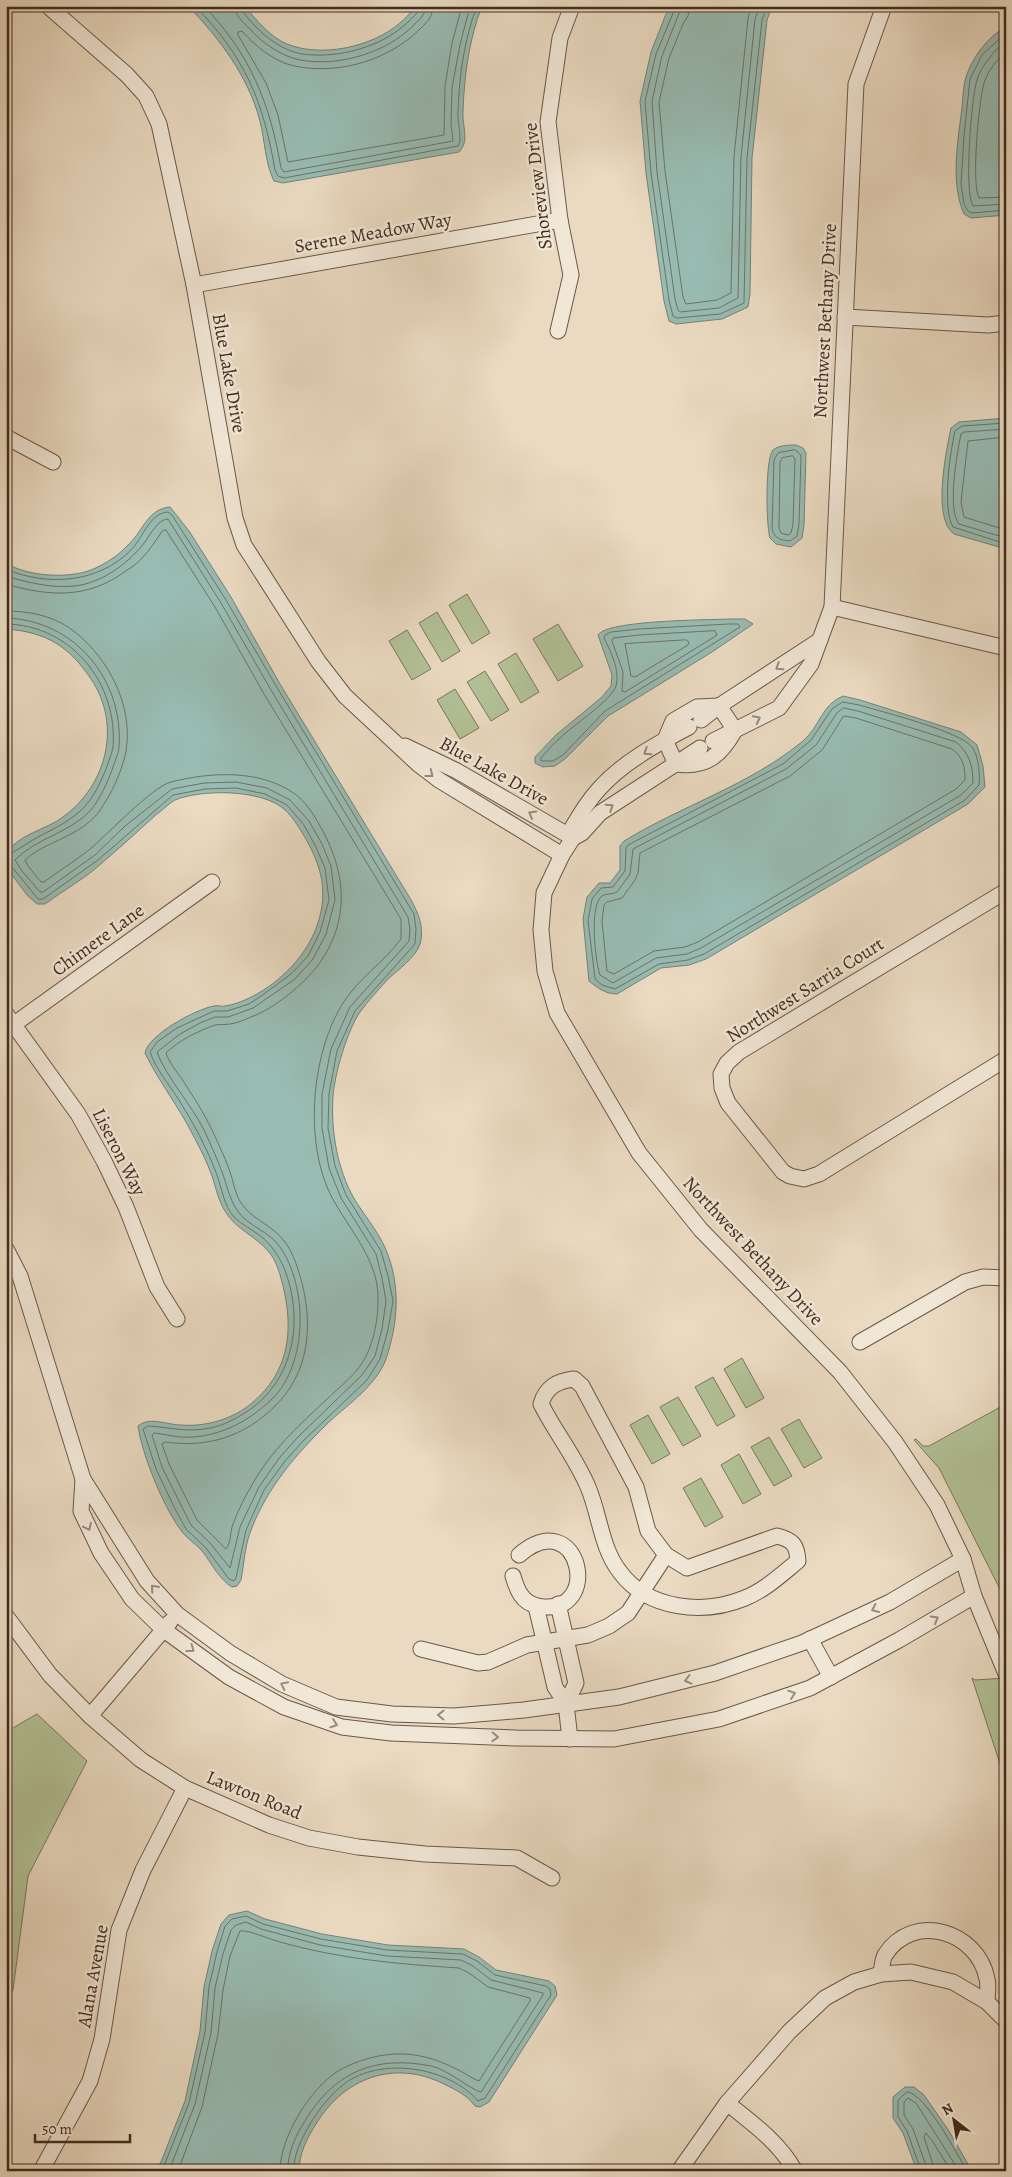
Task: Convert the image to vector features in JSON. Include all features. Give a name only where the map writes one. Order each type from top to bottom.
[{"type":"street","name":"Blue Lake Drive","points":[[48,6],[127,74],[146,96],[159,124],[166,148],[194,285],[235,518],[244,545],[318,661],[345,696],[439,780],[480,807],[562,855]]},
{"type":"street","name":"Shoreview Drive","points":[[558,331],[571,275],[560,220],[548,122],[560,38],[572,6]]},
{"type":"street","name":"Northwest Bethany Drive","points":[[884,6],[856,84],[832,607],[820,640],[811,664],[779,708],[707,744],[600,813],[582,833],[573,838],[562,855],[544,893],[540,930],[544,971],[557,1013],[639,1153],[701,1230],[840,1372],[895,1442],[937,1505],[963,1559],[974,1596],[1006,1674]]},
{"type":"street","name":"Serene Meadow Way","points":[[194,285],[560,220]]},
{"type":"street","points":[[845,317],[988,325],[1006,323]]},
{"type":"street","points":[[6,437],[53,462]]},
{"type":"street","points":[[832,607],[1006,648]]},
{"type":"street","name":"Northwest Bethany Drive","points":[[573,838],[572,828],[599,789],[618,770],[665,740],[695,724],[719,706],[820,640]]},
{"type":"street","name":"Northwest Bethany Drive","points":[[665,740],[674,721],[696,708],[719,706]]},
{"type":"street","points":[[719,706],[736,730]]},
{"type":"street","name":"Northwest Bethany Drive","points":[[676,764],[691,766],[717,755],[724,750],[736,730]]},
{"type":"street","points":[[665,740],[676,764]]},
{"type":"street","name":"Blue Lake Drive","points":[[394,741],[430,757],[573,838]]},
{"type":"street","points":[[480,807],[490,790]]},
{"type":"street","name":"Chimere Lane","points":[[9,1022],[212,882]]},
{"type":"street","name":"Northwest Sarria Court","points":[[1006,891],[739,1052],[724,1068],[721,1082],[728,1103],[777,1165],[790,1176],[804,1179],[819,1174],[1006,1059]]},
{"type":"street","name":"Liseron Way","points":[[9,1022],[78,1114],[100,1153],[126,1207],[157,1287],[177,1319]]},
{"type":"street","points":[[6,1249],[20,1276],[83,1480],[147,1580],[177,1614],[230,1653],[282,1684],[336,1707],[392,1714],[454,1716],[524,1710],[618,1697],[715,1673],[810,1639],[890,1602],[963,1559]]},
{"type":"street","points":[[860,1342],[965,1282],[983,1277],[1006,1278]]},
{"type":"street","points":[[574,1379],[582,1386],[636,1487],[648,1531],[666,1555],[687,1568],[777,1536],[790,1539],[797,1548],[798,1561],[770,1583],[746,1598],[714,1607],[676,1607],[641,1593],[620,1573],[608,1552],[588,1487],[541,1404],[544,1392],[554,1384],[574,1379]]},
{"type":"street","points":[[83,1480],[81,1511],[101,1553],[132,1599],[164,1630],[229,1677],[284,1707],[342,1727],[391,1733],[614,1740],[719,1719],[810,1688],[974,1596]]},
{"type":"street","points":[[513,1576],[517,1590],[525,1600],[536,1606],[549,1607],[558,1604],[572,1595],[578,1584],[579,1571],[575,1559],[567,1549],[556,1543],[543,1542],[531,1545],[520,1555]]},
{"type":"street","points":[[421,1649],[483,1663],[493,1661],[526,1645],[588,1635],[609,1626],[628,1613],[666,1555]]},
{"type":"street","points":[[558,1604],[576,1683],[566,1704]]},
{"type":"street","points":[[536,1606],[554,1687],[566,1704],[570,1739]]},
{"type":"street","points":[[90,1716],[177,1614]]},
{"type":"street","name":"Lawton Road","points":[[8,1622],[50,1675],[90,1716],[141,1760],[185,1788],[269,1825],[308,1838],[358,1847],[426,1854],[517,1858],[552,1878]]},
{"type":"street","points":[[810,1639],[831,1677]]},
{"type":"street","name":"Alana Avenue","points":[[41,2171],[90,2081],[102,2038],[119,1930],[143,1870],[185,1788]]},
{"type":"street","points":[[882,1974],[884,1956],[899,1940],[916,1931],[938,1930],[954,1935],[971,1948],[988,1979],[988,2002]]},
{"type":"street","points":[[679,2171],[727,2103],[789,2032],[825,1998],[854,1982],[882,1974],[911,1972],[953,1982],[988,2002],[1006,2021]]},
{"type":"street","points":[[727,2103],[768,2136],[788,2158],[795,2171]]},
{"type":"green space","points":[[467,594],[490,633],[472,644],[449,605]]},
{"type":"green space","points":[[437,612],[460,651],[442,662],[419,623]]},
{"type":"green space","points":[[558,624],[583,666],[558,681],[533,639]]},
{"type":"green space","points":[[407,630],[431,669],[412,680],[389,641]]},
{"type":"green space","points":[[516,653],[539,692],[521,703],[498,664]]},
{"type":"green space","points":[[485,671],[509,710],[491,721],[467,682]]},
{"type":"green space","points":[[455,689],[479,728],[460,739],[437,700]]},
{"type":"green space","points":[[742,1358],[764,1398],[746,1408],[724,1369]]},
{"type":"green space","points":[[713,1377],[735,1416],[717,1426],[695,1387]]},
{"type":"green space","points":[[678,1397],[701,1436],[683,1446],[660,1407]]},
{"type":"green space","points":[[1006,1404],[1006,1601],[939,1468],[914,1440],[916,1439],[923,1446],[929,1446]]},
{"type":"green space","points":[[648,1415],[670,1454],[652,1464],[630,1425]]},
{"type":"green space","points":[[799,1419],[822,1458],[804,1468],[781,1429]]},
{"type":"green space","points":[[769,1437],[792,1476],[774,1486],[751,1447]]},
{"type":"green space","points":[[739,1454],[761,1494],[743,1504],[721,1465]]},
{"type":"green space","points":[[701,1478],[723,1517],[705,1527],[683,1488]]},
{"type":"green space","points":[[972,1678],[975,1680],[1006,1678],[1006,1773],[1003,1773]]},
{"type":"green space","points":[[37,1714],[87,1761],[28,1876],[13,1990],[6,2006],[6,1732]]},
{"type":"water","points":[[188,6],[245,6],[264,28],[281,41],[301,48],[331,50],[361,44],[389,31],[400,23],[416,6],[482,6],[477,19],[466,72],[463,112],[465,138],[462,148],[459,152],[283,183],[274,181],[267,159],[260,121],[248,89],[222,45]]},
{"type":"water","points":[[673,6],[772,6],[767,20],[752,158],[750,294],[748,307],[722,319],[676,324],[669,321],[664,301],[646,173],[640,101],[651,52],[666,14]]},
{"type":"water","points":[[1006,27],[1006,215],[971,218],[964,214],[957,189],[956,175],[964,84],[969,70],[982,48],[993,36]]},
{"type":"water","points":[[1006,418],[1006,549],[954,534],[947,526],[944,514],[942,484],[951,428],[959,422]]},
{"type":"water","points":[[796,445],[803,448],[806,453],[804,525],[802,538],[791,547],[776,544],[770,538],[767,478],[770,456],[773,450],[781,446]]},
{"type":"water","points":[[170,507],[189,531],[231,597],[280,684],[410,899],[420,920],[421,928],[420,944],[415,954],[388,979],[355,1020],[342,1052],[333,1096],[334,1133],[338,1158],[346,1182],[383,1243],[394,1277],[396,1291],[395,1318],[386,1359],[382,1368],[369,1385],[306,1445],[284,1471],[258,1514],[249,1536],[241,1580],[237,1586],[232,1587],[219,1576],[203,1552],[183,1533],[176,1523],[149,1467],[138,1426],[153,1421],[181,1425],[200,1425],[228,1418],[245,1409],[264,1391],[274,1378],[281,1364],[286,1350],[288,1335],[286,1303],[281,1277],[274,1260],[264,1246],[234,1223],[225,1211],[198,1145],[145,1053],[155,1038],[185,1017],[206,1008],[228,1006],[258,994],[296,962],[310,942],[320,918],[323,892],[319,869],[310,846],[285,810],[275,803],[262,798],[232,793],[200,794],[173,801],[96,868],[45,904],[37,904],[27,895],[6,867],[6,854],[11,847],[25,837],[56,822],[78,804],[90,788],[99,771],[105,753],[107,734],[106,715],[101,697],[91,679],[74,658],[65,649],[45,637],[33,633],[6,629],[6,563],[24,571],[45,575],[66,575],[85,572],[108,562],[123,550],[156,512]]},
{"type":"water","points":[[745,619],[753,624],[712,652],[608,716],[566,758],[555,766],[543,767],[535,763],[535,757],[556,735],[602,697],[611,686],[612,675],[598,635],[605,630],[619,626]]},
{"type":"water","points":[[843,696],[961,732],[977,745],[983,766],[985,787],[968,804],[706,959],[689,965],[661,968],[617,994],[605,992],[589,981],[583,919],[587,897],[599,883],[610,883],[620,870],[620,846],[624,841],[669,816],[739,782],[783,756],[808,736],[825,710]]},
{"type":"water","points":[[247,1911],[265,1919],[322,1934],[388,1945],[464,1949],[479,1957],[496,1970],[549,1981],[555,1986],[557,1995],[489,2102],[480,2107],[475,2106],[457,2091],[425,2077],[407,2073],[372,2077],[341,2095],[327,2108],[316,2124],[302,2152],[299,2171],[156,2171],[185,2101],[200,2031],[204,1987],[212,1951],[221,1924],[229,1915]]},
{"type":"water","points":[[905,2087],[914,2087],[924,2095],[949,2131],[972,2171],[917,2171],[903,2133],[893,2118],[893,2097]]}]
